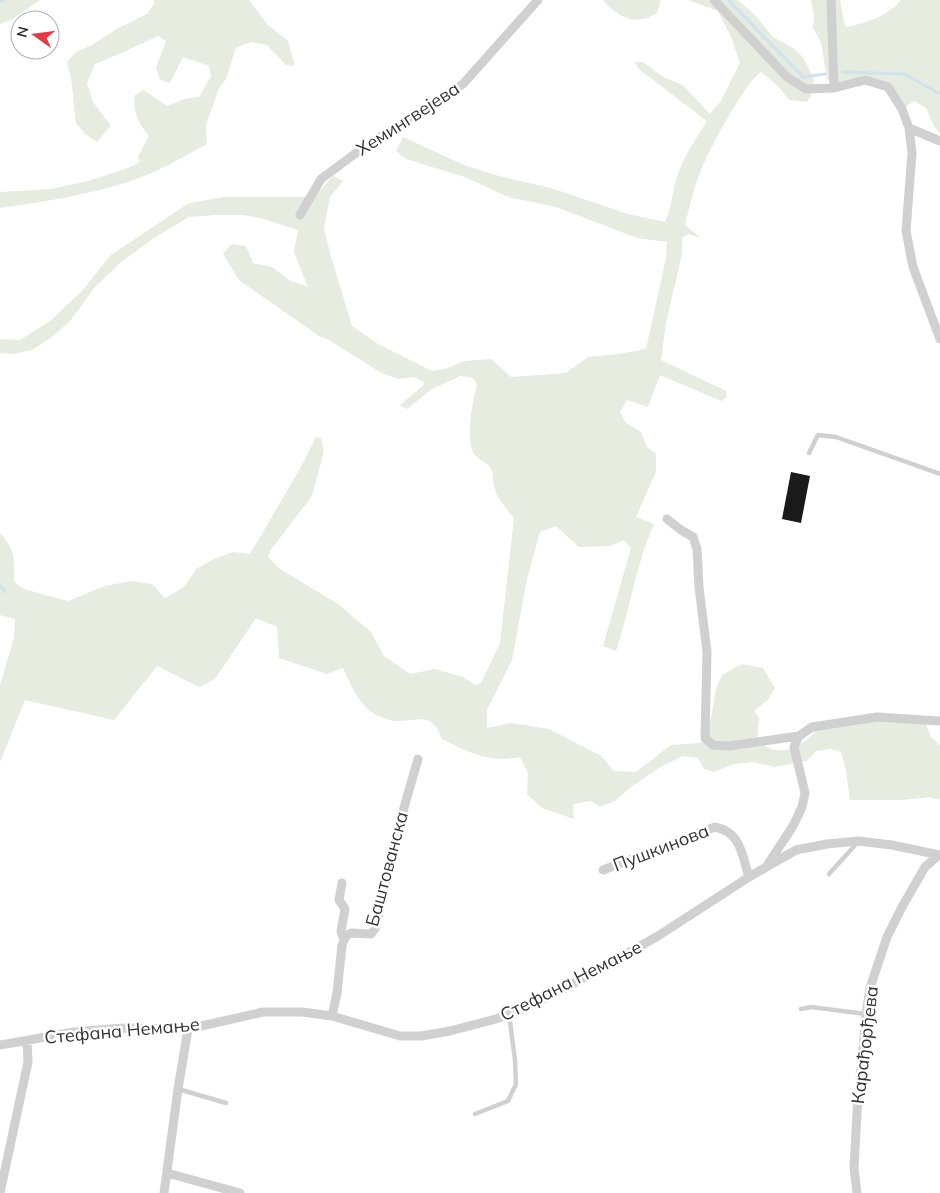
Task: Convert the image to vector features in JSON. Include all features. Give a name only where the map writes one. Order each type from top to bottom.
[{"type":"street","name":"Хемингвејева","points":[[300,215],[321,180],[364,147],[463,84],[538,0]]},
{"type":"street","points":[[714,0],[787,77],[806,89],[834,88],[865,80],[888,87],[902,109],[910,128],[912,153],[906,231],[913,267],[940,339]]},
{"type":"street","points":[[830,0],[834,88]]},
{"type":"street","points":[[910,128],[940,141]]},
{"type":"street","points":[[668,519],[693,537],[697,549],[699,587],[707,652],[705,738],[713,745],[729,746],[799,736],[812,727],[877,718],[940,721]]},
{"type":"street","name":"Стефана Немање","points":[[768,865],[793,826],[802,807],[805,793],[794,747],[799,736]]},
{"type":"street","name":"Баштованска","points":[[332,1016],[346,936],[351,933],[371,934],[375,930],[404,804],[418,759]]},
{"type":"street","name":"Пушкинова","points":[[603,870],[715,827],[726,829],[739,843],[749,877]]},
{"type":"street","name":"Стефана Немање","points":[[0,1045],[74,1032],[123,1028],[188,1029],[263,1012],[302,1012],[332,1016],[400,1036],[421,1036],[450,1031],[496,1019],[537,1002],[611,963],[699,910],[768,865],[796,850],[858,841],[892,845],[940,855]]},
{"type":"street","name":"Карађорђева","points":[[857,1193],[854,1168],[855,1150],[866,1014],[870,988],[887,937],[902,907],[925,867],[940,855]]},
{"type":"street","points":[[342,883],[339,900],[345,909],[341,931],[344,940]]},
{"type":"street","points":[[164,1193],[188,1029]]},
{"type":"street","points":[[0,1193],[28,1062],[27,1040]]},
{"type":"street","points":[[166,1173],[240,1193]]},
{"type":"lane","points":[[809,453],[818,435],[836,437],[940,474]]},
{"type":"lane","points":[[830,874],[858,841]]},
{"type":"lane","points":[[801,1009],[811,1007],[866,1014]]},
{"type":"lane","points":[[475,1114],[508,1101],[516,1084],[509,1014]]},
{"type":"lane","points":[[178,1089],[226,1103]]},
{"type":"shaded area","points":[[0,0],[40,0],[26,10],[10,10],[10,20],[0,24]]},
{"type":"shaded area","points":[[153,0],[249,0],[268,25],[288,41],[295,66],[286,65],[267,45],[251,42],[236,48],[226,79],[219,88],[206,125],[207,144],[158,170],[128,182],[65,198],[0,208],[0,192],[51,189],[88,181],[131,167],[140,162],[138,157],[149,136],[137,117],[134,101],[135,95],[144,90],[167,106],[184,99],[199,97],[211,76],[209,66],[183,57],[170,83],[160,80],[156,67],[166,41],[158,36],[95,64],[87,83],[93,102],[111,126],[97,142],[85,134],[76,123],[71,78],[67,62],[76,52],[147,14],[155,2]]},
{"type":"shaded area","points":[[604,0],[661,0],[657,13],[635,20],[623,17],[605,3]]},
{"type":"shaded area","points":[[688,0],[738,0],[755,15],[773,37],[793,48],[803,57],[814,80],[811,96],[807,102],[789,100],[779,87],[761,72],[747,87],[730,114],[708,154],[698,178],[685,225],[701,238],[689,234],[682,238],[682,254],[666,323],[661,360],[726,391],[727,397],[721,401],[660,375],[648,407],[627,400],[620,412],[626,423],[641,432],[647,447],[656,454],[656,472],[636,517],[654,524],[642,555],[616,651],[603,646],[631,548],[624,540],[610,546],[579,547],[556,526],[540,532],[527,579],[512,660],[487,710],[487,728],[511,723],[549,729],[601,756],[614,771],[636,772],[671,745],[701,743],[708,735],[716,689],[722,675],[742,664],[763,668],[775,688],[768,700],[754,711],[759,718],[757,740],[772,749],[788,749],[800,744],[811,736],[820,725],[877,717],[925,721],[931,737],[940,745],[940,800],[930,797],[902,800],[850,800],[846,770],[841,752],[831,749],[816,751],[807,761],[775,767],[753,762],[734,764],[714,772],[704,769],[698,758],[683,756],[662,766],[631,787],[615,801],[600,807],[591,801],[573,804],[574,819],[542,808],[527,794],[528,773],[520,757],[498,759],[480,756],[442,739],[438,730],[429,721],[418,719],[395,721],[375,714],[359,699],[343,668],[327,674],[279,658],[277,627],[256,618],[215,679],[199,687],[157,666],[114,720],[25,700],[0,762],[0,685],[14,638],[15,619],[0,615],[0,533],[9,544],[13,555],[14,582],[24,589],[68,601],[105,586],[131,581],[152,584],[165,598],[184,587],[196,569],[214,559],[233,552],[250,554],[301,467],[316,437],[321,438],[324,451],[312,496],[270,551],[268,557],[280,569],[338,604],[370,631],[384,656],[410,674],[435,669],[463,677],[475,685],[481,683],[500,643],[514,518],[495,491],[492,470],[474,454],[471,448],[470,430],[477,384],[473,378],[460,376],[432,389],[407,409],[400,405],[423,386],[424,382],[414,377],[398,379],[380,372],[329,340],[319,336],[239,280],[223,254],[231,244],[246,246],[253,263],[272,267],[289,280],[308,287],[294,252],[298,230],[260,218],[243,215],[189,217],[154,238],[120,263],[94,288],[71,320],[52,337],[32,350],[14,354],[0,353],[0,339],[20,340],[50,321],[81,292],[111,255],[189,203],[224,197],[314,197],[333,176],[343,181],[330,197],[324,228],[330,253],[352,326],[378,344],[432,371],[445,369],[465,361],[491,359],[511,377],[566,373],[588,357],[646,349],[666,258],[667,242],[637,238],[556,207],[508,197],[465,177],[406,159],[396,151],[403,137],[464,165],[499,176],[551,188],[628,214],[665,222],[682,165],[707,121],[640,70],[634,62],[643,62],[662,76],[684,86],[710,114],[721,101],[740,63],[732,39],[718,11]]},
{"type":"shaded area","points":[[811,0],[840,0],[845,27],[860,24],[883,15],[901,0],[940,0],[940,134],[926,108],[914,101],[902,109],[888,87],[865,80],[834,88],[827,79],[821,42],[813,28],[814,15]]},
{"type":"building","points":[[791,472],[810,476],[801,523],[782,519]]},
{"type":"waterway","points":[[728,0],[803,77],[825,74]]},
{"type":"waterway","points":[[843,72],[904,74],[940,94]]},
{"type":"waterway","points":[[0,586],[5,592]]}]
